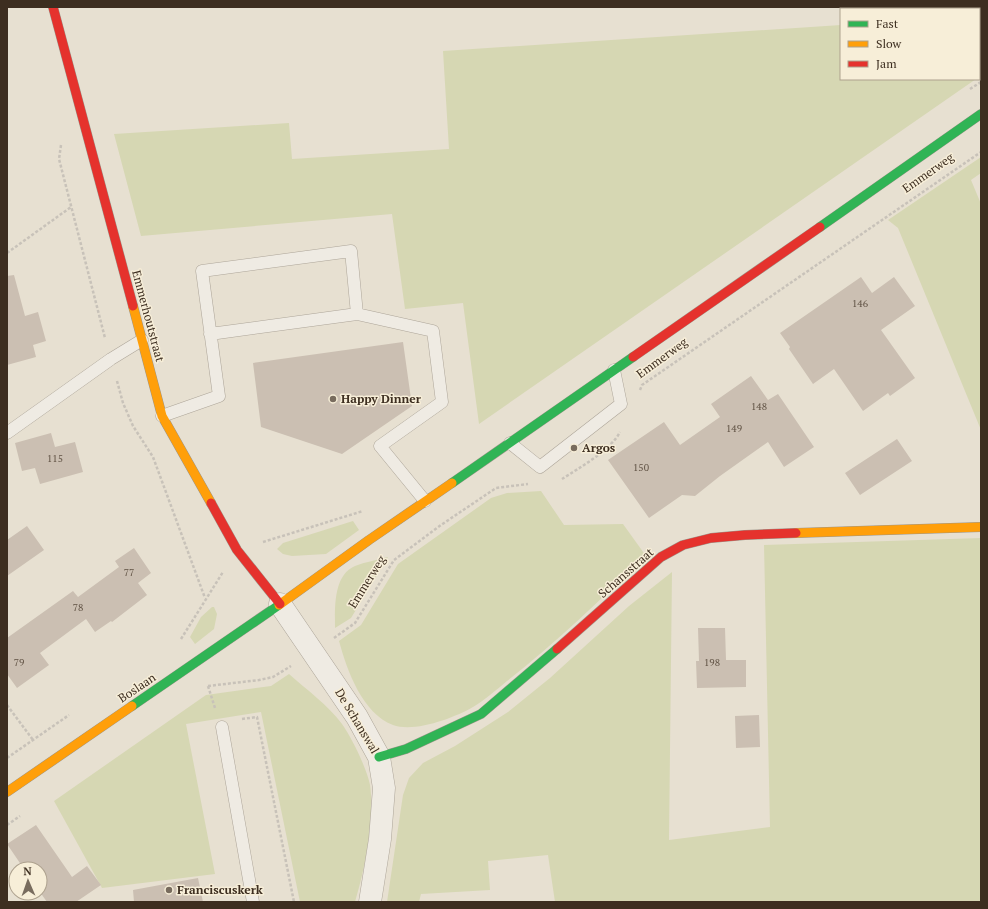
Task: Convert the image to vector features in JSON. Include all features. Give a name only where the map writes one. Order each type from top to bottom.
[{"type":"street","name":"Emmerhoutstraat","points":[[53,7],[162,416],[237,550],[280,604]]},
{"type":"street","name":"Emmerweg","points":[[280,604],[369,540],[981,114]]},
{"type":"street","name":"Schansstraat","points":[[379,757],[406,749],[481,714],[537,667],[661,557],[683,545],[711,538],[745,535],[981,527]]},
{"type":"street","name":"De Schanswal","points":[[280,604],[357,717],[379,757],[384,788],[380,839],[370,902]]},
{"type":"street","name":"Boslaan","points":[[7,792],[280,604]]},
{"type":"lane","points":[[162,416],[219,396],[202,271],[352,251],[356,314]]},
{"type":"lane","points":[[210,334],[356,314],[432,331],[442,402],[380,446],[425,501]]},
{"type":"lane","points":[[7,433],[111,358],[142,340]]},
{"type":"lane","points":[[510,443],[540,467],[621,404],[614,370]]},
{"type":"lane","points":[[222,727],[253,902]]},
{"type":"path","name":"Emmerweg","points":[[639,392],[642,385],[981,152]]},
{"type":"path","points":[[7,253],[71,207]]},
{"type":"path","points":[[559,480],[587,462],[616,440],[622,426]]},
{"type":"path","name":"Emmerweg","points":[[314,653],[355,623],[394,560],[441,525],[496,488],[536,483]]},
{"type":"path","points":[[237,550],[362,512],[368,507]]},
{"type":"path","points":[[182,638],[206,598]]},
{"type":"path","points":[[208,686],[273,677],[314,653]]},
{"type":"path","points":[[7,705],[33,740]]},
{"type":"path","points":[[235,720],[256,717],[294,902]]},
{"type":"green space","points":[[840,25],[840,80],[975,80],[479,424],[463,303],[405,309],[392,214],[141,236],[114,134],[289,123],[292,159],[449,149],[443,51]]},
{"type":"green space","points":[[981,157],[981,173],[971,180],[981,204],[981,430],[898,228],[888,220]]},
{"type":"green space","points":[[541,491],[564,525],[623,524],[646,556],[543,651],[490,695],[473,707],[445,720],[423,726],[402,727],[393,725],[382,719],[364,701],[357,689],[346,665],[339,641],[361,625],[398,564],[491,498],[507,493]]},
{"type":"green space","points":[[353,521],[359,530],[326,554],[292,556],[283,554],[277,549],[283,543]]},
{"type":"green space","points":[[981,538],[981,902],[555,902],[548,855],[488,861],[490,890],[421,894],[419,902],[387,902],[403,795],[409,778],[423,763],[455,746],[508,712],[550,678],[629,606],[672,572],[669,840],[770,827],[764,545]]},
{"type":"green space","points":[[388,557],[351,618],[335,628],[337,593],[339,585],[348,570],[367,562]]},
{"type":"green space","points":[[212,607],[214,607],[217,614],[214,629],[195,644],[190,637],[201,617]]},
{"type":"green space","points":[[289,674],[324,704],[342,724],[359,754],[366,771],[370,785],[371,798],[370,828],[362,874],[355,902],[300,902],[261,712],[186,724],[215,874],[102,888],[54,801],[206,695],[271,686]]},
{"type":"building","points":[[14,275],[25,316],[38,312],[46,341],[33,345],[36,357],[7,365],[7,276]]},
{"type":"building","points":[[861,277],[872,293],[894,277],[915,306],[881,330],[915,378],[890,396],[888,393],[863,411],[834,369],[813,384],[780,333]]},
{"type":"building","points":[[403,342],[412,406],[342,454],[261,427],[253,363]]},
{"type":"building","points":[[751,376],[768,400],[778,394],[814,447],[784,467],[768,442],[720,476],[695,496],[682,495],[649,518],[608,460],[664,422],[680,445],[720,417],[711,404]]},
{"type":"building","points":[[51,433],[55,447],[75,442],[83,472],[40,484],[35,468],[22,471],[15,443]]},
{"type":"building","points":[[897,439],[912,461],[860,495],[845,473]]},
{"type":"building","points":[[27,526],[44,550],[7,576],[7,540]]},
{"type":"building","points":[[134,548],[151,573],[138,583],[147,595],[112,622],[111,621],[95,632],[86,619],[40,653],[49,665],[17,688],[7,674],[7,638],[73,591],[78,597],[119,567],[115,561]]},
{"type":"building","points":[[698,628],[725,628],[726,660],[746,660],[746,687],[697,688],[696,661],[699,661]]},
{"type":"building","points":[[759,715],[760,747],[736,748],[735,716]]},
{"type":"building","points":[[36,825],[72,877],[87,866],[101,885],[76,902],[47,902],[48,861],[19,861],[7,844]]},
{"type":"building","name":"Franciscuskerk","points":[[198,878],[203,902],[134,902],[133,890]]},
{"type":"traffic: fast","points":[[820,227],[981,114]]},
{"type":"traffic: fast","points":[[452,483],[633,357]]},
{"type":"traffic: fast","points":[[132,706],[279,605]]},
{"type":"traffic: fast","points":[[379,757],[406,749],[481,714],[557,649]]},
{"type":"traffic: slow","points":[[133,306],[162,416],[211,503]]},
{"type":"traffic: slow","points":[[279,605],[369,540],[452,483]]},
{"type":"traffic: slow","points":[[796,533],[981,527]]},
{"type":"traffic: slow","points":[[7,792],[132,706]]},
{"type":"traffic: jam","points":[[53,7],[133,306]]},
{"type":"traffic: jam","points":[[633,357],[820,227]]},
{"type":"traffic: jam","points":[[211,503],[237,550],[280,604]]},
{"type":"traffic: jam","points":[[557,649],[661,557],[683,545],[711,538],[796,533]]},
{"type":"place","name":"Happy Dinner","points":[[333,399]]},
{"type":"place","name":"Argos","points":[[574,448]]},
{"type":"place","name":"Franciscuskerk","points":[[169,890]]}]
